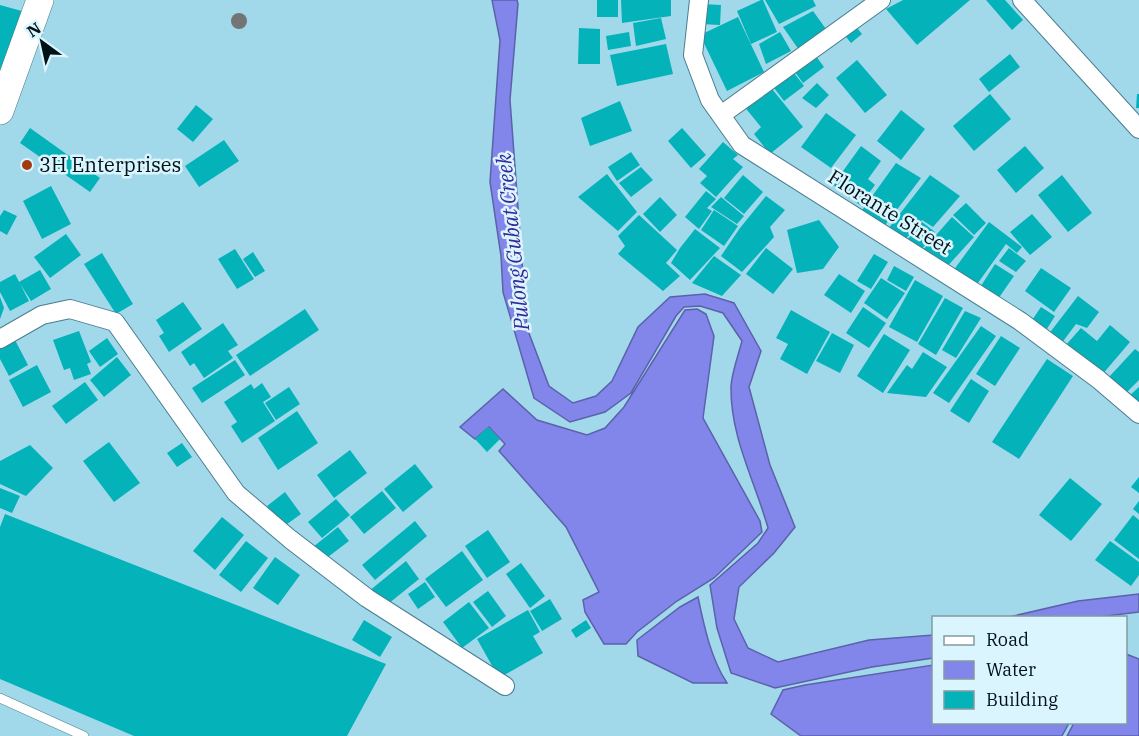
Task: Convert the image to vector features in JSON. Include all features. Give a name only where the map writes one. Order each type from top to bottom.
[{"type":"main road","points":[[0,111],[40,0]]},
{"type":"street","name":"Florante Street","points":[[699,0],[693,55],[710,100],[742,145],[1020,321],[1139,414]]},
{"type":"street","points":[[721,115],[881,0]]},
{"type":"street","points":[[1022,0],[1139,129]]},
{"type":"street","points":[[0,339],[42,315],[69,309],[115,322],[236,493],[290,539],[367,598],[506,686]]},
{"type":"lane","points":[[0,698],[84,736]]},
{"type":"water","name":"Pulong Gubat Creek","points":[[492,0],[517,0],[510,100],[527,328],[549,386],[573,403],[596,396],[612,381],[638,327],[670,297],[705,294],[734,303],[761,351],[749,387],[770,465],[795,527],[774,553],[739,587],[734,619],[748,648],[778,662],[869,640],[932,635],[932,658],[872,667],[775,688],[731,673],[717,628],[710,585],[758,543],[768,528],[739,441],[732,405],[731,386],[742,341],[723,313],[700,306],[684,307],[676,316],[631,393],[605,412],[570,422],[534,398],[503,292],[501,256],[490,182],[500,40]]},
{"type":"water","points":[[697,309],[706,314],[714,336],[703,418],[760,521],[762,532],[714,578],[677,601],[637,632],[626,644],[604,644],[585,612],[583,600],[599,592],[566,527],[499,451],[505,444],[489,427],[475,439],[460,427],[503,389],[537,420],[587,435],[605,428],[624,407],[685,310]]},
{"type":"water","points":[[1139,594],[1139,612],[1106,616],[1013,616],[1078,601]]},
{"type":"water","points":[[698,597],[712,653],[727,683],[693,683],[638,656],[637,640],[680,607]]},
{"type":"water","points":[[1127,654],[1139,659],[1139,736],[1067,736],[1073,724],[1127,724]]},
{"type":"water","points":[[932,665],[932,724],[1068,724],[1062,736],[801,736],[771,714],[783,690]]},
{"type":"building","points":[[597,0],[618,0],[618,17],[597,17]]},
{"type":"building","points":[[621,0],[671,0],[671,16],[622,23]]},
{"type":"building","points":[[761,0],[777,32],[751,44],[737,11]]},
{"type":"building","points":[[765,0],[813,0],[816,6],[779,24]]},
{"type":"building","points":[[903,0],[970,0],[917,45],[886,9]]},
{"type":"building","points":[[986,0],[1005,0],[1023,20],[1012,30]]},
{"type":"building","points":[[702,4],[721,5],[720,25],[701,24]]},
{"type":"building","points":[[0,5],[29,13],[0,87]]},
{"type":"building","points":[[813,11],[826,29],[799,50],[783,27]]},
{"type":"building","points":[[738,17],[764,72],[727,91],[700,35]]},
{"type":"building","points":[[661,18],[666,39],[636,46],[633,23]]},
{"type":"building","points":[[853,23],[862,34],[851,43],[842,32]]},
{"type":"building","points":[[579,28],[600,29],[600,64],[578,64]]},
{"type":"building","points":[[629,32],[631,46],[608,50],[606,36]]},
{"type":"building","points":[[780,32],[791,51],[766,64],[759,44]]},
{"type":"building","points":[[666,44],[673,74],[617,86],[610,55]]},
{"type":"building","points":[[813,52],[824,67],[803,83],[792,68]]},
{"type":"building","points":[[1010,54],[1020,67],[989,92],[979,79]]},
{"type":"building","points":[[857,60],[887,95],[865,113],[836,78]]},
{"type":"building","points":[[791,69],[804,86],[784,101],[771,84]]},
{"type":"building","points":[[817,83],[829,95],[816,108],[802,98]]},
{"type":"building","points":[[768,84],[803,127],[770,154],[754,134],[761,127],[743,105]]},
{"type":"building","points":[[990,94],[1011,119],[974,151],[953,126]]},
{"type":"building","points":[[1137,94],[1139,94],[1139,108],[1136,108]]},
{"type":"building","points":[[620,101],[632,131],[590,146],[581,118]]},
{"type":"building","points":[[196,105],[213,119],[193,142],[177,129]]},
{"type":"building","points":[[901,110],[925,129],[901,160],[877,141]]},
{"type":"building","points":[[826,113],[856,135],[831,168],[801,147]]},
{"type":"building","points":[[30,128],[100,178],[90,192],[20,143]]},
{"type":"building","points":[[682,128],[706,155],[691,168],[668,141]]},
{"type":"building","points":[[224,140],[239,161],[199,187],[185,166]]},
{"type":"building","points":[[723,142],[738,155],[733,159],[743,167],[716,197],[700,183],[707,176],[699,169]]},
{"type":"building","points":[[861,146],[881,161],[868,179],[875,185],[860,205],[833,185]]},
{"type":"building","points":[[1025,146],[1044,168],[1016,193],[997,170]]},
{"type":"building","points":[[631,152],[640,165],[617,181],[608,167]]},
{"type":"building","points":[[896,163],[921,178],[883,228],[860,213]]},
{"type":"building","points":[[641,167],[653,180],[631,197],[619,183]]},
{"type":"building","points":[[607,174],[637,212],[618,231],[578,197]]},
{"type":"building","points":[[743,175],[763,192],[744,214],[724,198]]},
{"type":"building","points":[[930,175],[960,196],[933,227],[922,220],[904,241],[888,229]]},
{"type":"building","points":[[1062,175],[1092,213],[1068,232],[1038,195]]},
{"type":"building","points":[[51,186],[71,224],[42,239],[23,201]]},
{"type":"building","points":[[706,191],[716,199],[707,208],[712,211],[699,229],[685,217]]},
{"type":"building","points":[[766,196],[785,210],[770,227],[774,237],[742,272],[721,256]]},
{"type":"building","points":[[660,197],[677,215],[660,232],[643,214]]},
{"type":"building","points":[[721,197],[744,216],[737,224],[711,207]]},
{"type":"building","points":[[966,203],[986,223],[974,235],[953,215]]},
{"type":"building","points":[[4,210],[17,216],[7,235],[0,231],[0,216]]},
{"type":"building","points":[[714,210],[738,226],[724,246],[701,230]]},
{"type":"building","points":[[1032,214],[1052,237],[1030,255],[1010,232]]},
{"type":"building","points":[[639,215],[677,250],[666,263],[680,276],[663,291],[618,254],[625,246],[618,236]]},
{"type":"building","points":[[952,217],[974,237],[944,270],[922,251]]},
{"type":"building","points":[[819,220],[839,247],[823,269],[797,273],[787,230]]},
{"type":"building","points":[[922,222],[935,232],[922,249],[908,239]]},
{"type":"building","points":[[989,222],[1022,247],[1017,253],[1006,244],[975,287],[953,271]]},
{"type":"building","points":[[695,229],[720,248],[690,280],[671,263]]},
{"type":"building","points":[[66,234],[81,255],[50,278],[34,257]]},
{"type":"building","points":[[766,248],[793,269],[773,294],[746,274]]},
{"type":"building","points":[[1009,248],[1026,261],[1016,272],[999,261]]},
{"type":"building","points":[[235,249],[254,279],[237,289],[218,259]]},
{"type":"building","points":[[253,252],[265,271],[255,277],[243,259]]},
{"type":"building","points":[[102,253],[133,304],[116,314],[84,264]]},
{"type":"building","points":[[874,254],[888,262],[871,289],[857,281]]},
{"type":"building","points":[[714,256],[741,275],[722,296],[692,283]]},
{"type":"building","points":[[995,264],[1014,276],[998,299],[979,289]]},
{"type":"building","points":[[894,266],[914,277],[906,291],[887,280]]},
{"type":"building","points":[[1041,268],[1071,288],[1054,312],[1025,291]]},
{"type":"building","points":[[40,270],[51,289],[31,301],[19,282]]},
{"type":"building","points":[[15,274],[29,301],[10,311],[0,292],[0,282]]},
{"type":"building","points":[[839,274],[865,291],[851,313],[824,295]]},
{"type":"building","points":[[881,278],[905,293],[887,319],[864,303]]},
{"type":"building","points":[[915,280],[943,296],[917,342],[889,327]]},
{"type":"building","points":[[1078,296],[1099,312],[1087,328],[1076,324],[1061,344],[1048,335]]},
{"type":"building","points":[[0,297],[4,308],[0,319]]},
{"type":"building","points":[[945,298],[963,308],[936,355],[918,344]]},
{"type":"building","points":[[183,302],[202,329],[169,352],[159,336],[164,333],[156,320]]},
{"type":"building","points":[[863,307],[886,323],[869,348],[846,333]]},
{"type":"building","points":[[1041,307],[1055,316],[1045,332],[1030,323]]},
{"type":"building","points":[[305,309],[319,330],[250,376],[236,355]]},
{"type":"building","points":[[791,310],[830,332],[807,374],[780,359],[788,344],[776,338]]},
{"type":"building","points":[[965,311],[981,318],[956,358],[942,350]]},
{"type":"building","points":[[223,323],[238,345],[228,351],[233,358],[204,378],[194,363],[190,366],[181,352]]},
{"type":"building","points":[[1110,325],[1130,342],[1101,376],[1065,346],[1081,328],[1097,341]]},
{"type":"building","points":[[981,326],[996,336],[949,403],[933,393]]},
{"type":"building","points":[[79,331],[91,362],[87,364],[91,374],[74,380],[70,368],[64,370],[53,340]]},
{"type":"building","points":[[832,333],[854,345],[840,373],[816,361]]},
{"type":"building","points":[[884,334],[910,350],[883,393],[857,376]]},
{"type":"building","points":[[1001,336],[1020,348],[995,386],[976,374]]},
{"type":"building","points":[[107,338],[118,354],[100,367],[89,351]]},
{"type":"building","points":[[15,340],[28,365],[9,376],[0,359],[0,347]]},
{"type":"building","points":[[1135,349],[1139,352],[1139,380],[1126,393],[1109,377]]},
{"type":"building","points":[[923,352],[947,367],[926,397],[887,393],[907,365],[912,369]]},
{"type":"building","points":[[117,357],[131,375],[104,397],[90,380]]},
{"type":"building","points":[[1047,359],[1073,376],[1019,459],[992,442]]},
{"type":"building","points":[[235,360],[245,375],[202,403],[192,388]]},
{"type":"building","points":[[37,365],[51,392],[23,407],[9,380]]},
{"type":"building","points":[[971,379],[989,391],[969,423],[950,411]]},
{"type":"building","points":[[85,382],[98,400],[66,424],[52,406]]},
{"type":"building","points":[[262,383],[271,397],[263,402],[275,421],[242,443],[231,426],[237,422],[224,402],[251,384],[254,389]]},
{"type":"building","points":[[289,387],[300,404],[276,420],[265,403]]},
{"type":"building","points":[[1139,387],[1139,406],[1129,396]]},
{"type":"building","points":[[297,411],[318,443],[278,470],[258,438]]},
{"type":"building","points":[[488,427],[500,439],[487,452],[475,439]]},
{"type":"building","points":[[109,442],[140,483],[114,502],[83,461]]},
{"type":"building","points":[[182,443],[192,457],[177,467],[167,453]]},
{"type":"building","points":[[30,445],[53,468],[26,496],[0,484],[0,461]]},
{"type":"building","points":[[350,450],[367,473],[334,498],[317,475]]},
{"type":"building","points":[[415,464],[433,487],[403,512],[384,489]]},
{"type":"building","points":[[1139,477],[1139,493],[1131,487]]},
{"type":"building","points":[[1070,478],[1102,504],[1071,541],[1039,515]]},
{"type":"building","points":[[0,488],[20,496],[12,513],[0,508]]},
{"type":"building","points":[[382,491],[396,508],[364,534],[350,517]]},
{"type":"building","points":[[285,492],[301,514],[283,527],[267,506]]},
{"type":"building","points":[[336,499],[350,515],[322,538],[308,522]]},
{"type":"building","points":[[1139,501],[1139,514],[1133,509]]},
{"type":"building","points":[[5,514],[386,664],[347,736],[134,736],[0,679],[0,527]]},
{"type":"building","points":[[1133,515],[1139,520],[1139,559],[1114,540]]},
{"type":"building","points":[[222,517],[244,535],[215,570],[193,551]]},
{"type":"building","points":[[415,521],[427,536],[375,580],[362,565]]},
{"type":"building","points":[[338,527],[349,541],[324,560],[313,547]]},
{"type":"building","points":[[488,530],[510,562],[487,578],[465,546]]},
{"type":"building","points":[[246,541],[268,558],[241,592],[219,575]]},
{"type":"building","points":[[1110,541],[1139,562],[1139,575],[1131,586],[1095,560]]},
{"type":"building","points":[[462,551],[483,580],[446,607],[425,579]]},
{"type":"building","points":[[275,557],[300,575],[278,605],[253,588]]},
{"type":"building","points":[[406,561],[419,579],[383,608],[369,591]]},
{"type":"building","points":[[521,563],[545,596],[530,608],[506,574]]},
{"type":"building","points":[[425,582],[435,597],[418,609],[408,594]]},
{"type":"building","points":[[488,591],[506,616],[492,627],[473,602]]},
{"type":"building","points":[[550,599],[562,619],[542,631],[530,611]]},
{"type":"building","points":[[469,602],[489,628],[462,648],[443,622]]},
{"type":"building","points":[[528,610],[540,632],[533,636],[543,653],[499,678],[477,639]]},
{"type":"building","points":[[364,620],[392,637],[380,657],[352,640]]},
{"type":"building","points":[[586,620],[591,628],[576,638],[571,630]]},
{"type":"place","name":"3H Enterprises","points":[[27,165]]}]
